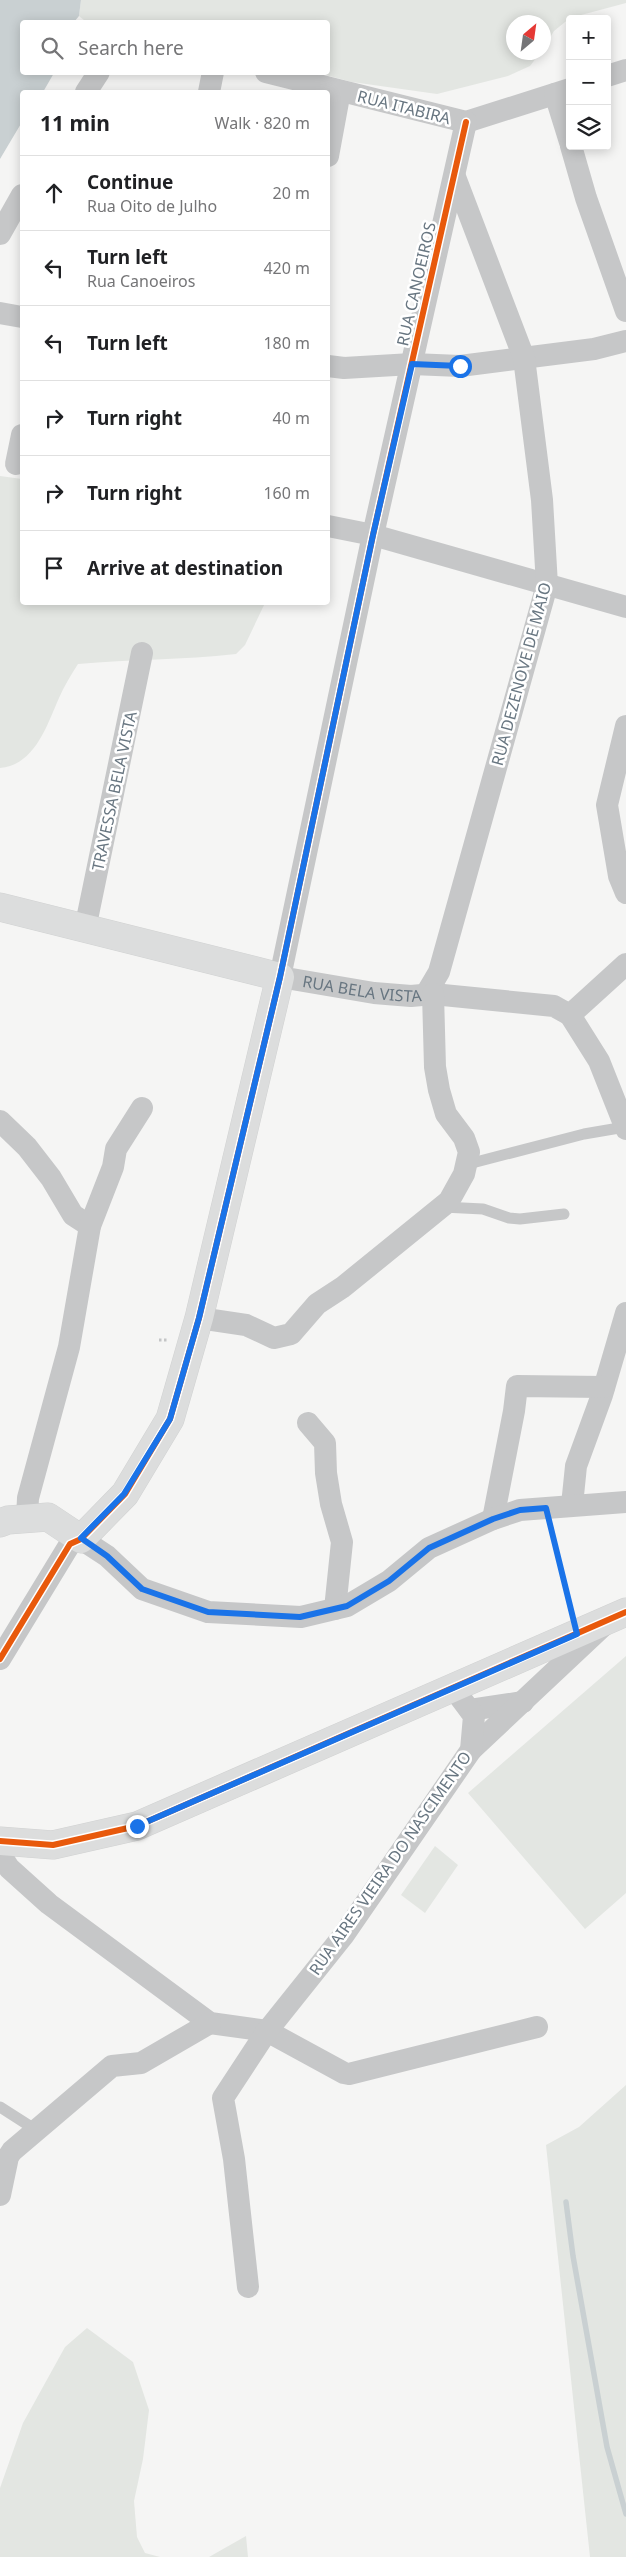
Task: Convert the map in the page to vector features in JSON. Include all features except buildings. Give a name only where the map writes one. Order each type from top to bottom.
[{"type":"street","points":[[611,75],[626,70]]},
{"type":"street","points":[[87,90],[97,75]]},
{"type":"street","points":[[209,90],[212,75]]},
{"type":"street","name":"RUA ITABIRA","points":[[278,75],[466,122],[563,91]]},
{"type":"street","points":[[330,145],[340,91]]},
{"type":"street","points":[[563,91],[566,113]]},
{"type":"street","name":"RUA CANOEIROS","points":[[0,1659],[70,1544],[81,1538],[124,1494],[170,1419],[199,1318],[280,977],[373,535],[466,122]]},
{"type":"street","points":[[572,150],[586,198],[626,311]]},
{"type":"street","name":"RUA DEZENOVE DE MAIO","points":[[429,994],[440,972],[547,585],[542,500],[524,358],[455,176]]},
{"type":"street","points":[[0,234],[20,199]]},
{"type":"street","points":[[0,313],[20,317]]},
{"type":"street","points":[[330,366],[344,368],[412,364],[460,366],[594,349],[626,341]]},
{"type":"street","points":[[13,463],[20,441]]},
{"type":"street","points":[[330,526],[373,535],[626,606]]},
{"type":"street","name":"TRAVESSA BELA VISTA","points":[[85,929],[142,653]]},
{"type":"street","points":[[624,879],[618,833],[607,805],[626,726]]},
{"type":"street","name":"RUA BELA VISTA","points":[[0,907],[280,977],[374,993],[411,996],[429,994],[554,1006],[570,1014]]},
{"type":"street","points":[[626,964],[570,1014],[599,1061],[626,1128]]},
{"type":"street","points":[[199,1318],[246,1325],[274,1338],[291,1334],[317,1304],[343,1287],[449,1201],[464,1174],[470,1152],[464,1138],[446,1114],[439,1090],[429,994]]},
{"type":"street","points":[[27,1518],[28,1498],[69,1347],[90,1226],[113,1166],[116,1149],[142,1108]]},
{"type":"street","points":[[0,1121],[27,1147],[50,1178],[73,1215],[90,1226]]},
{"type":"street","points":[[572,1505],[576,1466],[604,1387],[626,1313]]},
{"type":"street","points":[[493,1519],[517,1386],[604,1387]]},
{"type":"street","points":[[308,1423],[325,1443],[326,1473],[331,1504],[342,1542],[335,1609]]},
{"type":"street","points":[[0,1523],[27,1518],[48,1517],[107,1556],[142,1589],[208,1612],[300,1617],[347,1606],[389,1581],[429,1548],[493,1519],[520,1510],[626,1502]]},
{"type":"street","points":[[0,1841],[53,1845],[137,1826],[618,1616]]},
{"type":"street","points":[[471,1750],[618,1616]]},
{"type":"street","points":[[531,1654],[542,1684]]},
{"type":"street","points":[[453,1688],[470,1710],[523,1702]]},
{"type":"street","name":"RUA AIRES VIEIRA DO NASCIMENTO","points":[[248,2287],[234,2159],[223,2098],[267,2031],[342,1936],[471,1750],[474,1716],[470,1710]]},
{"type":"street","points":[[0,1854],[9,1868],[49,1904],[210,2023],[267,2031],[349,2074],[537,2027]]},
{"type":"street","points":[[0,2195],[8,2156],[112,2066],[141,2063],[210,2023]]},
{"type":"lane","points":[[467,1161],[476,1162],[584,1134],[626,1128]]},
{"type":"lane","points":[[442,1207],[483,1209],[510,1218],[564,1214]]},
{"type":"lane","points":[[0,2107],[36,2130]]},
{"type":"path","points":[[546,1508],[577,1634]]},
{"type":"shaded area","points":[[0,0],[81,0],[79,16],[76,20],[20,20],[20,75],[53,75],[44,90],[20,90],[20,125],[0,159]]},
{"type":"shaded area","points":[[81,0],[626,0],[626,3],[581,15],[566,15],[566,21],[551,36],[551,15],[506,15],[506,60],[535,60],[530,66],[508,76],[437,94],[352,82],[326,75],[330,75],[330,20],[84,20],[79,16]]},
{"type":"shaded area","points":[[0,476],[20,479],[20,605],[264,605],[245,645],[236,654],[78,664],[63,689],[50,720],[31,752],[22,760],[0,768]]},
{"type":"shaded area","points":[[626,1656],[626,1893],[585,1929],[468,1793]]},
{"type":"shaded area","points":[[435,1846],[458,1865],[425,1913],[401,1895]]},
{"type":"shaded area","points":[[626,2085],[626,2557],[590,2557],[546,2145],[579,2127]]},
{"type":"shaded area","points":[[87,2328],[133,2362],[149,2410],[143,2459],[134,2501],[137,2537],[145,2553],[160,2557],[0,2557],[0,2488],[23,2423],[65,2347]]},
{"type":"shaded area","points":[[246,2536],[248,2557],[209,2557]]},
{"type":"waterway","points":[[566,2202],[573,2256],[607,2447],[626,2514]]},
{"type":"cycle path","points":[[0,1659],[70,1544],[81,1539],[125,1494],[170,1419],[199,1318],[280,977],[373,535],[466,122]]},
{"type":"cycle path","points":[[0,1841],[53,1845],[137,1826],[626,1612]]},
{"type":"route","points":[[137,1826],[577,1634],[546,1508],[520,1510],[493,1519],[429,1548],[389,1581],[347,1606],[300,1617],[208,1612],[142,1589],[107,1556],[81,1538],[124,1494],[170,1419],[199,1318],[280,977],[373,535],[412,364],[460,366]]}]
